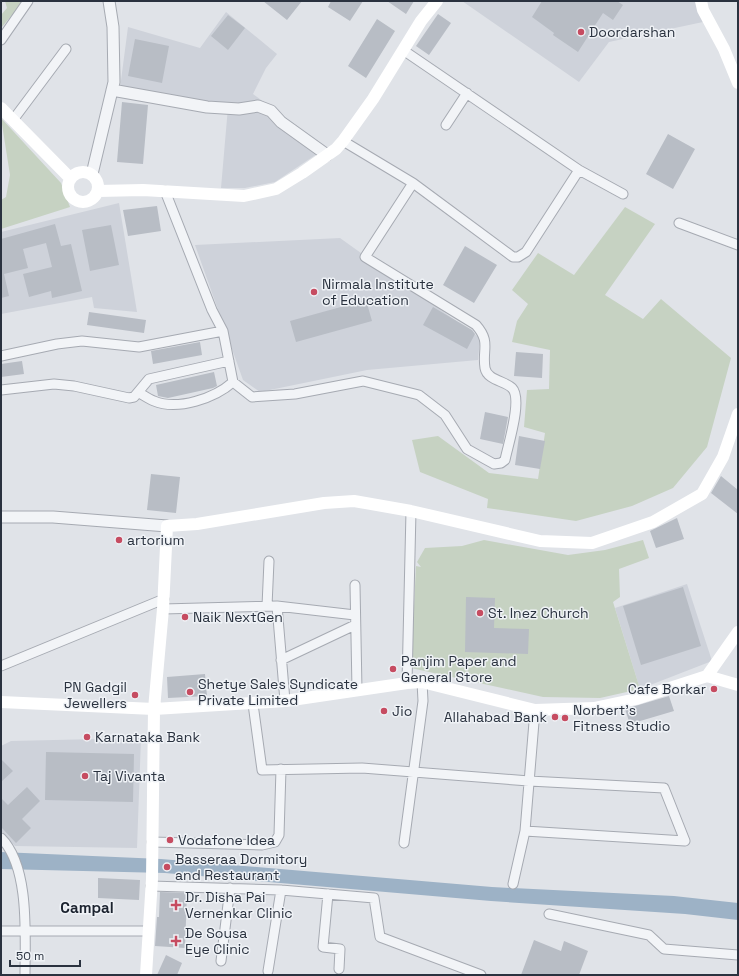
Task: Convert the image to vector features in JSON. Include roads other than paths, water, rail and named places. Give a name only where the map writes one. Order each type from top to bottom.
[{"type":"main road","points":[[98,191],[165,191],[244,196],[276,189],[327,155],[343,141],[373,99],[403,50],[436,1]]},
{"type":"main road","points":[[701,1],[703,10],[724,49],[738,83]]},
{"type":"main road","points":[[1,108],[70,178]]},
{"type":"main road","points":[[83,172],[92,174],[98,182],[98,191],[92,200],[83,203],[71,197],[68,183],[70,178],[83,172]]},
{"type":"main road","points":[[146,975],[152,882],[154,709],[163,604],[167,526],[197,524],[324,503],[354,501],[411,511],[540,541],[592,543],[653,522],[702,494],[723,458],[738,414]]},
{"type":"main road","points":[[707,676],[738,632]]},
{"type":"main road","points":[[1,702],[154,709],[285,701],[422,682],[535,710],[601,706],[636,699],[707,676],[738,685]]},
{"type":"street","points":[[1,40],[28,1]]},
{"type":"street","points":[[92,174],[114,82],[113,27],[109,1]]},
{"type":"street","points":[[13,120],[66,49]]},
{"type":"street","points":[[403,50],[579,170],[623,194]]},
{"type":"street","points":[[112,90],[207,107],[239,109],[258,106],[271,111],[281,122],[327,155]]},
{"type":"street","points":[[446,125],[467,94]]},
{"type":"street","points":[[343,141],[413,183],[513,257],[518,257],[526,252],[579,170]]},
{"type":"street","points":[[165,191],[212,310],[223,331],[233,382],[252,397],[295,394],[363,381],[419,395],[445,415],[468,449],[494,464],[501,463],[504,460],[517,401],[512,388],[488,374],[486,369],[486,342],[483,332],[476,325],[364,257],[413,183]]},
{"type":"street","points":[[679,223],[738,245]]},
{"type":"street","points":[[1,356],[57,344],[82,341],[139,347],[223,331]]},
{"type":"street","points":[[1,390],[54,384],[74,386],[129,398],[134,397],[149,379],[229,361]]},
{"type":"street","points":[[138,392],[155,402],[174,404],[206,399],[223,391],[233,382]]},
{"type":"street","points":[[407,683],[411,511]]},
{"type":"street","points":[[1,517],[53,517],[167,526]]},
{"type":"street","points":[[267,606],[269,561]]},
{"type":"street","points":[[355,584],[357,690]]},
{"type":"street","points":[[1,666],[163,604],[277,606],[355,614]]},
{"type":"street","points":[[277,606],[285,701]]},
{"type":"street","points":[[281,660],[355,625]]},
{"type":"street","points":[[404,843],[423,701],[422,682]]},
{"type":"street","points":[[253,704],[262,770],[362,768],[530,781],[664,788],[685,841],[524,831]]},
{"type":"street","points":[[513,884],[524,831],[530,781],[535,710]]},
{"type":"street","points":[[152,846],[262,846],[274,842],[279,835],[281,769]]},
{"type":"street","points":[[1,838],[12,852],[21,880],[25,931],[25,975]]},
{"type":"street","points":[[152,882],[281,890],[374,898],[380,936],[481,975]]},
{"type":"street","points":[[221,961],[230,888]]},
{"type":"street","points":[[268,971],[281,890]]},
{"type":"street","points":[[328,894],[323,947],[340,949],[338,969]]},
{"type":"street","points":[[549,914],[649,934],[664,949],[738,954]]},
{"type":"street","points":[[1,931],[148,931]]},
{"type":"water","points":[[1,852],[161,859],[492,887],[674,896],[738,903],[738,920],[685,914],[491,901],[165,873],[1,869]]},
{"type":"place","name":"Doordarshan","points":[[581,32]]},
{"type":"place","name":"Nirmala Institute of Education","points":[[314,292]]},
{"type":"place","name":"artorium","points":[[119,540]]},
{"type":"place","name":"St. Inez Church","points":[[480,613]]},
{"type":"place","name":"Naik NextGen","points":[[185,617]]},
{"type":"place","name":"Panjim Paper and General Store","points":[[393,669]]},
{"type":"place","name":"Cafe Borkar","points":[[714,689]]},
{"type":"place","name":"Shetye Sales Syndicate Private Limited","points":[[190,692]]},
{"type":"place","name":"PN Gadgil Jewellers","points":[[135,695]]},
{"type":"place","name":"Jio","points":[[384,711]]},
{"type":"place","name":"Allahabad Bank","points":[[555,717]]},
{"type":"place","name":"Norbert's Fitness Studio","points":[[565,718]]},
{"type":"place","name":"Karnataka Bank","points":[[87,737]]},
{"type":"place","name":"Taj Vivanta","points":[[85,776]]},
{"type":"place","name":"Vodafone Idea","points":[[170,840]]},
{"type":"place","name":"Basseraa Dormitory and Restaurant","points":[[167,867]]},
{"type":"place","name":"Dr. Disha Pai Vernenkar Clinic","points":[[176,905]]},
{"type":"place","name":"De Sousa Eye Clinic","points":[[176,941]]},
{"type":"district","name":"Campal","points":[[87,908]]}]
